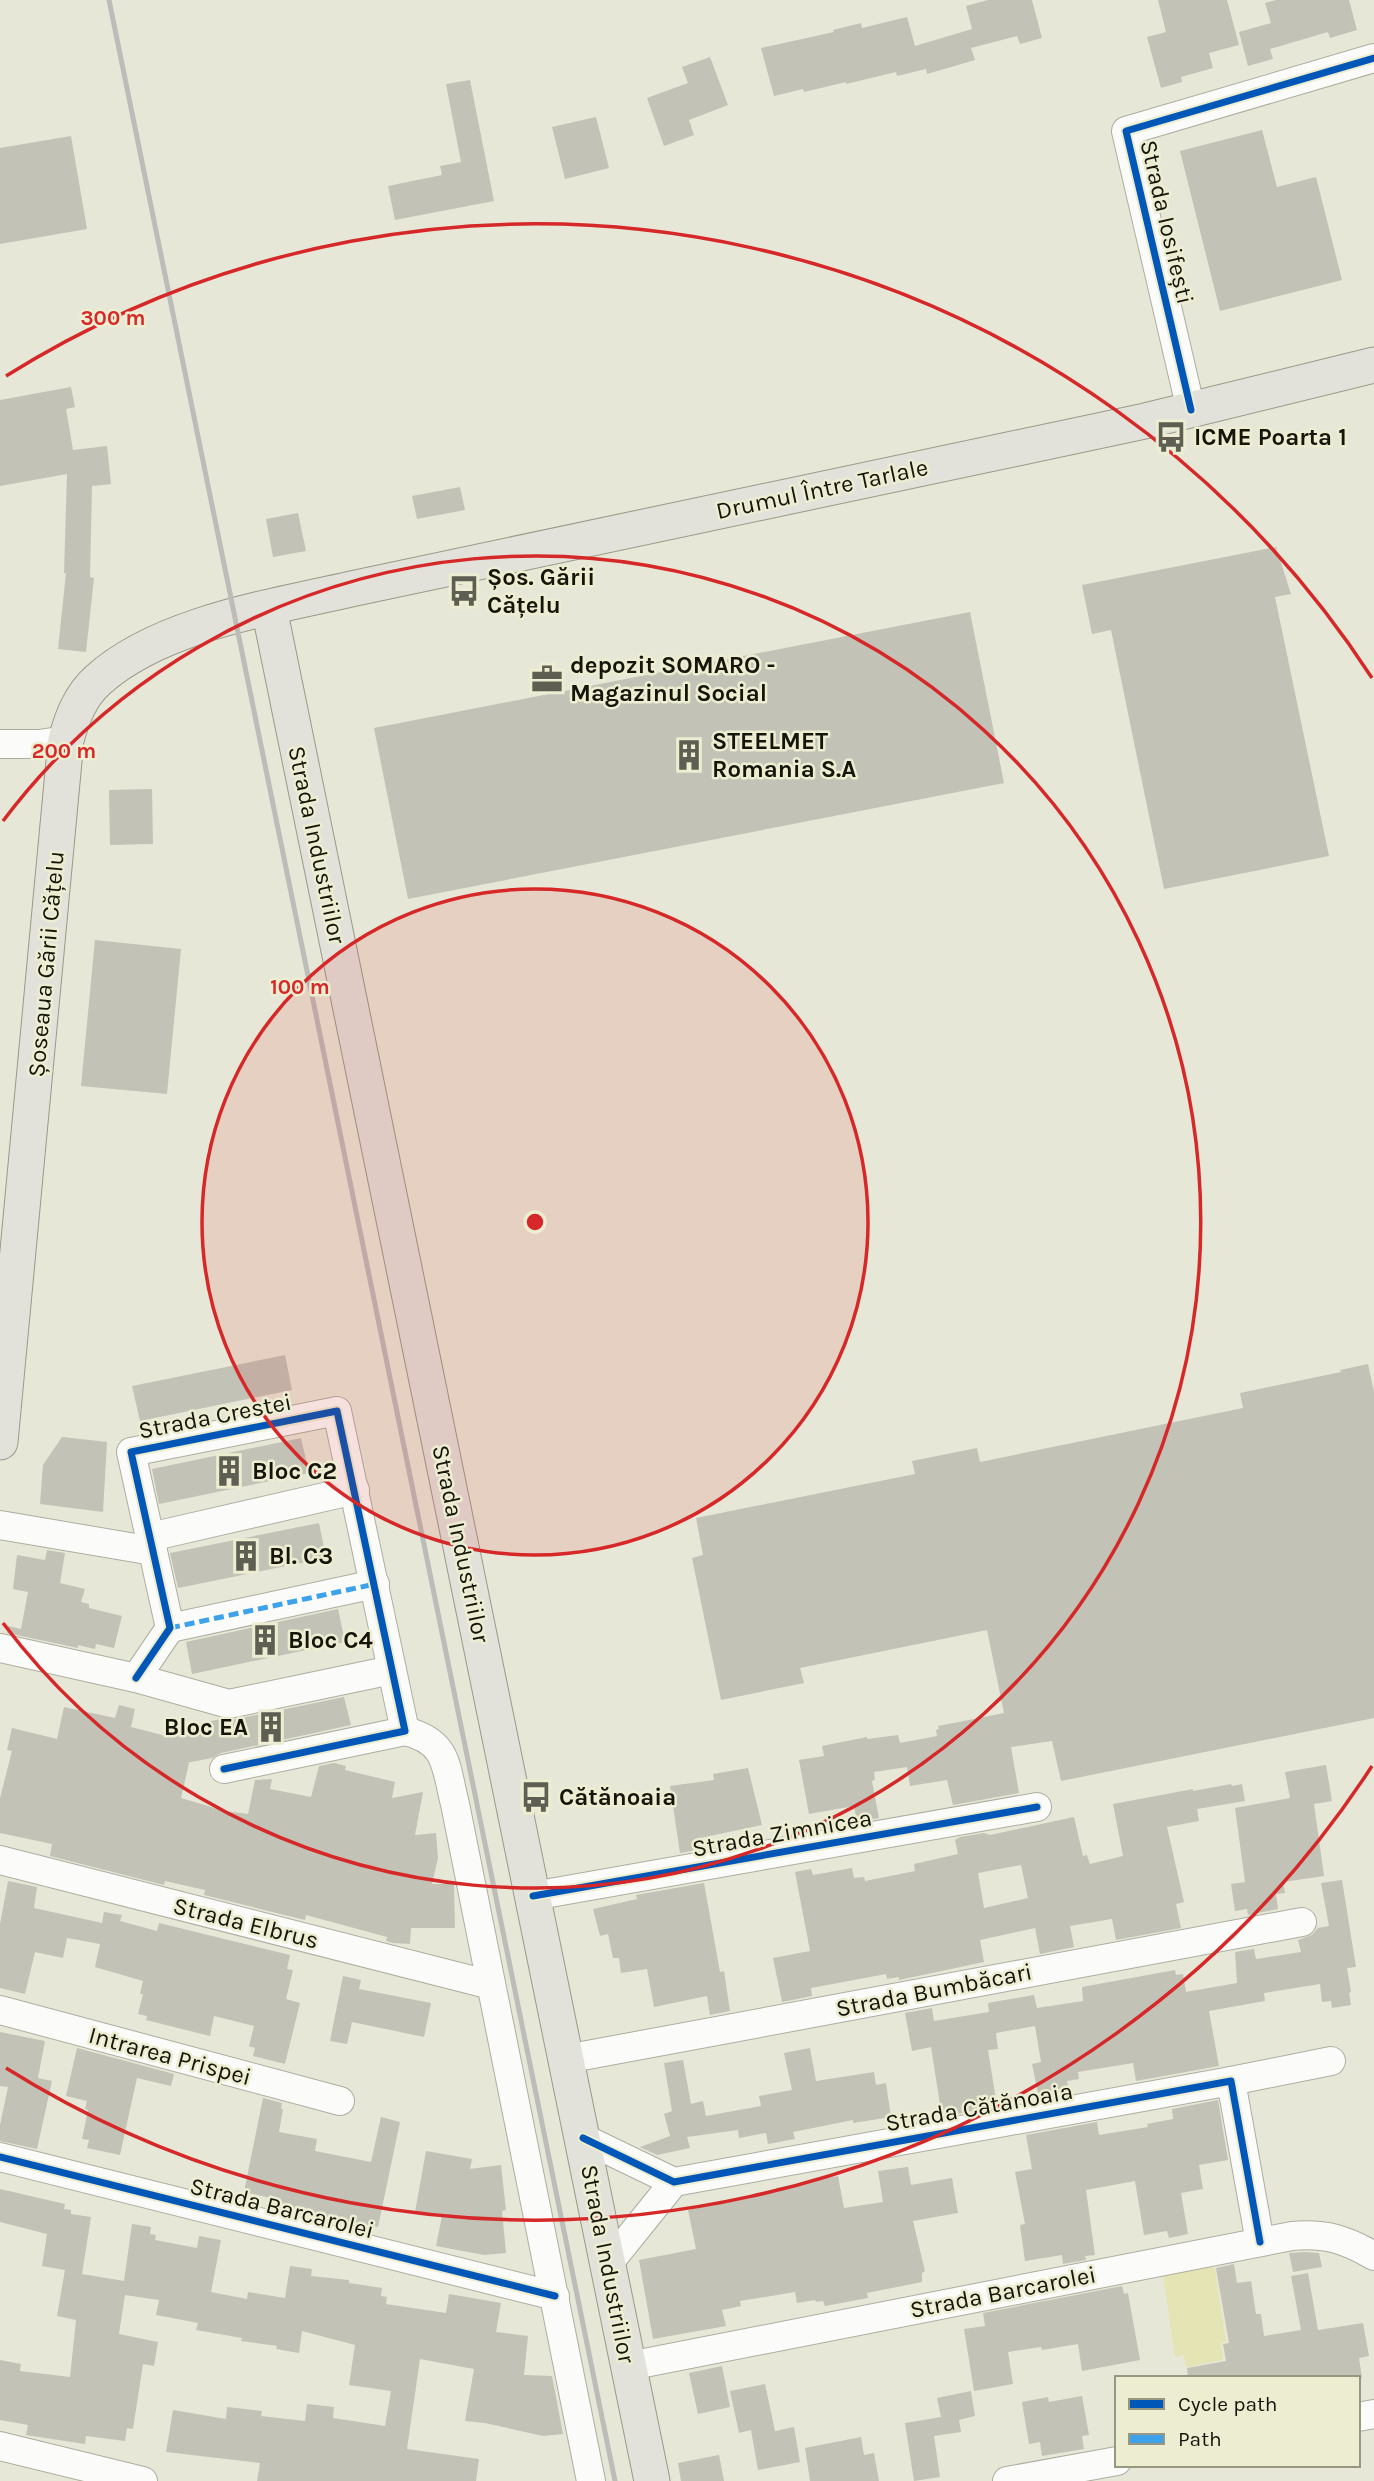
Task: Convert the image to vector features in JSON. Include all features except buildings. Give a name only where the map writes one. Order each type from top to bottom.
[{"type":"main road","name":"Drumul Între Tarlale","points":[[269,608],[1191,410],[1374,365]]},
{"type":"main road","name":"Șoseaua Gării Cățelu","points":[[0,1442],[66,740],[72,717],[97,681],[121,663],[180,634],[269,608]]},
{"type":"main road","name":"Strada Industriilor","points":[[269,608],[652,2481]]},
{"type":"street","name":"Strada Iosifești","points":[[1191,410],[1126,131],[1374,58]]},
{"type":"street","points":[[0,744],[38,744],[66,740]]},
{"type":"street","name":"Strada Crestei","points":[[170,1628],[131,1452],[337,1411],[355,1490]]},
{"type":"street","points":[[0,1525],[152,1544],[355,1490],[405,1731]]},
{"type":"street","points":[[136,1678],[170,1628],[375,1584]]},
{"type":"street","points":[[0,1648],[136,1678],[229,1704],[392,1670]]},
{"type":"street","points":[[224,1769],[405,1731],[425,1736],[435,1743],[440,1751],[455,1804],[591,2481]]},
{"type":"street","name":"Strada Zimnicea","points":[[533,1896],[1037,1807]]},
{"type":"street","name":"Strada Elbrus","points":[[0,1860],[491,1985]]},
{"type":"street","name":"Strada Bumbăcari","points":[[566,2059],[1302,1922]]},
{"type":"street","name":"Intrarea Prispei","points":[[0,2010],[340,2101]]},
{"type":"street","name":"Strada Cătănoaia","points":[[674,2182],[1331,2061]]},
{"type":"street","points":[[1231,2081],[1260,2242]]},
{"type":"street","points":[[583,2138],[674,2182],[608,2264]]},
{"type":"street","name":"Strada Barcarolei","points":[[0,2157],[555,2296]]},
{"type":"street","name":"Strada Barcarolei","points":[[629,2366],[1292,2236],[1327,2236],[1345,2240],[1374,2256]]},
{"type":"street","points":[[0,2446],[144,2481]]},
{"type":"street","points":[[1007,2481],[1115,2461]]},
{"type":"green space","points":[[1214,2264],[1226,2341],[1221,2343],[1223,2360],[1186,2367],[1184,2355],[1175,2357],[1163,2275]]},
{"type":"railway","points":[[109,0],[615,2481]]},
{"type":"marked path","points":[[170,1628],[375,1584]]},
{"type":"cycle path","points":[[1191,410],[1126,131],[1374,58]]},
{"type":"cycle path","points":[[136,1678],[170,1628],[131,1452],[337,1411],[405,1731],[224,1769]]},
{"type":"cycle path","points":[[533,1896],[1037,1807]]},
{"type":"cycle path","points":[[583,2138],[674,2182],[1231,2081],[1260,2242]]},
{"type":"cycle path","points":[[0,2157],[555,2296]]},
{"type":"place","name":"ICME Poarta 1","points":[[1171,437]]},
{"type":"place","name":"Șos. Gării Cățelu","points":[[464,591]]},
{"type":"place","name":"depozit SOMARO - Magazinul Social","points":[[547,679]]},
{"type":"place","name":"STEELMET Romania S.A","points":[[689,755]]},
{"type":"place","name":"Bloc C2","points":[[229,1471]]},
{"type":"place","name":"Bl. C3","points":[[246,1556]]},
{"type":"place","name":"Bloc C4","points":[[265,1640]]},
{"type":"place","name":"Bloc EA","points":[[271,1727]]},
{"type":"place","name":"Cătănoaia","points":[[536,1797]]}]
